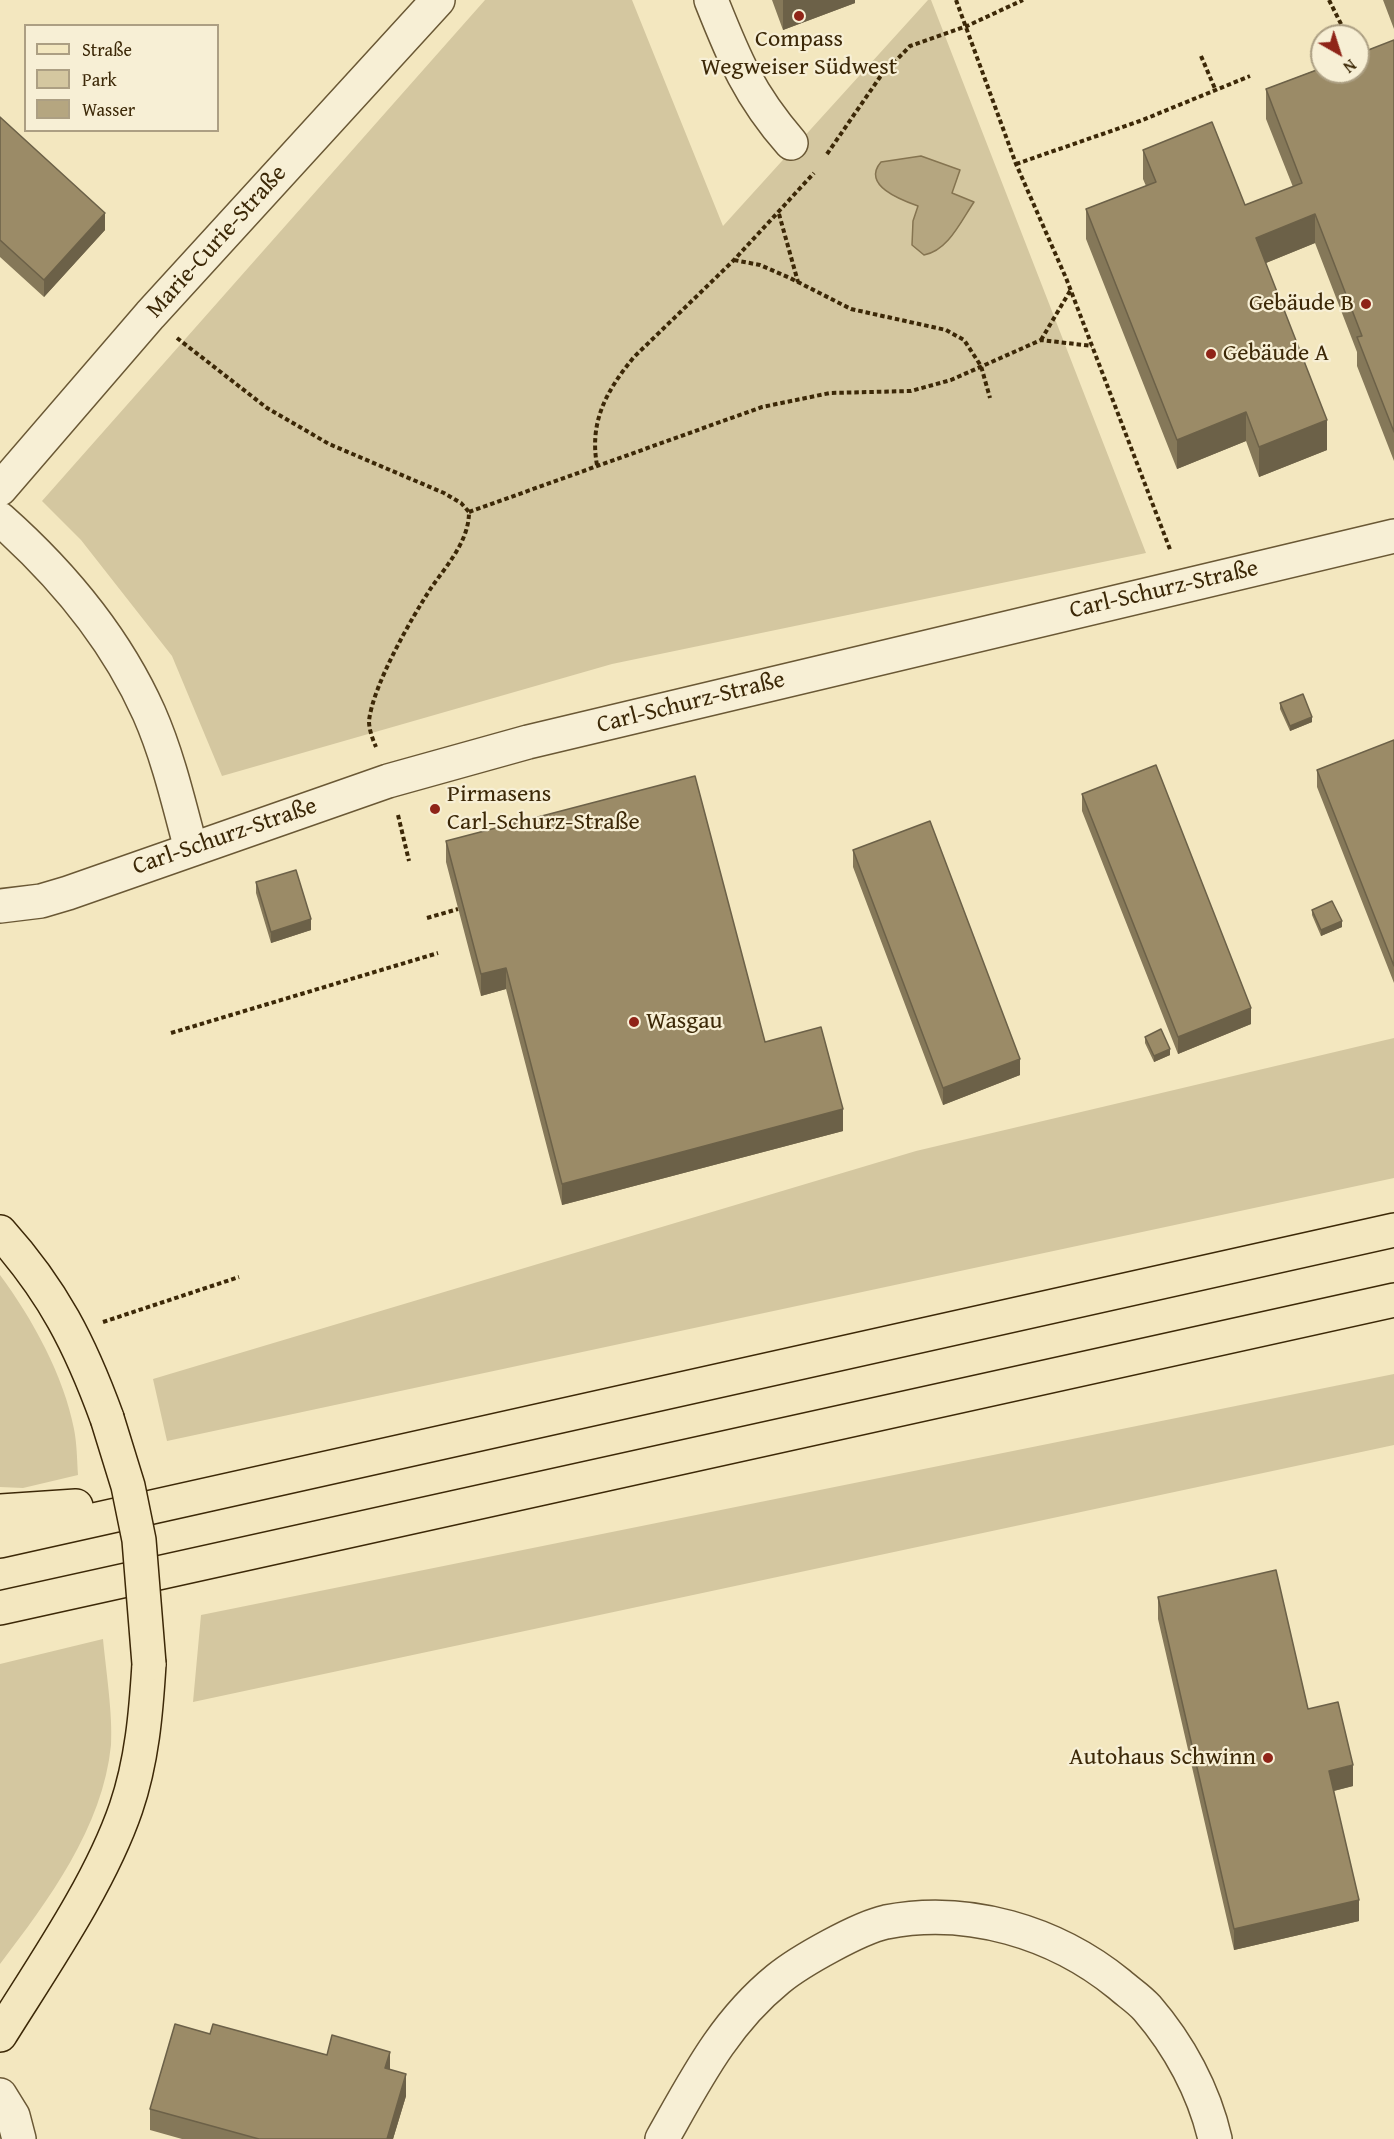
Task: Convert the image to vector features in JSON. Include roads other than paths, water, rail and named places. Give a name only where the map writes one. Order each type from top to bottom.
[{"type":"main road","points":[[0,1541],[1394,1230]]},
{"type":"main road","points":[[0,1232],[26,1260],[52,1296],[72,1332],[107,1418],[128,1486],[139,1540],[149,1664],[144,1734],[126,1807],[104,1862],[0,2035]]},
{"type":"main road","points":[[1,1608],[1394,1300]]},
{"type":"main road","points":[[0,1511],[218,1493]]},
{"type":"street","name":"Marie-Curie-Straße","points":[[0,489],[150,315],[438,0]]},
{"type":"street","points":[[711,0],[745,80],[765,113],[792,142]]},
{"type":"street","points":[[0,519],[41,555],[75,594],[120,657],[149,714],[170,770],[191,849]]},
{"type":"street","name":"Carl-Schurz-Straße","points":[[0,906],[41,901],[68,893],[388,782],[539,740],[1394,536]]},
{"type":"street","points":[[662,2139],[700,2071],[734,2020],[779,1978],[832,1946],[884,1923],[937,1916],[993,1922],[1048,1940],[1101,1970],[1146,2006],[1182,2054],[1202,2097],[1215,2139]]},
{"type":"street","points":[[0,2095],[13,2116],[19,2139]]},
{"type":"water","points":[[921,156],[960,170],[952,193],[974,202],[947,241],[940,248],[924,255],[912,245],[913,221],[918,206],[894,196],[879,184],[876,178],[876,170],[881,162]]},
{"type":"place","name":"Compass Wegweiser Südwest","points":[[799,16]]},
{"type":"place","name":"Gebäude B","points":[[1366,304]]},
{"type":"place","name":"Gebäude A","points":[[1211,354]]},
{"type":"place","name":"Pirmasens Carl-Schurz-Straße","points":[[435,809]]},
{"type":"place","name":"Wasgau","points":[[634,1022]]},
{"type":"place","name":"Autohaus Schwinn","points":[[1268,1758]]}]
